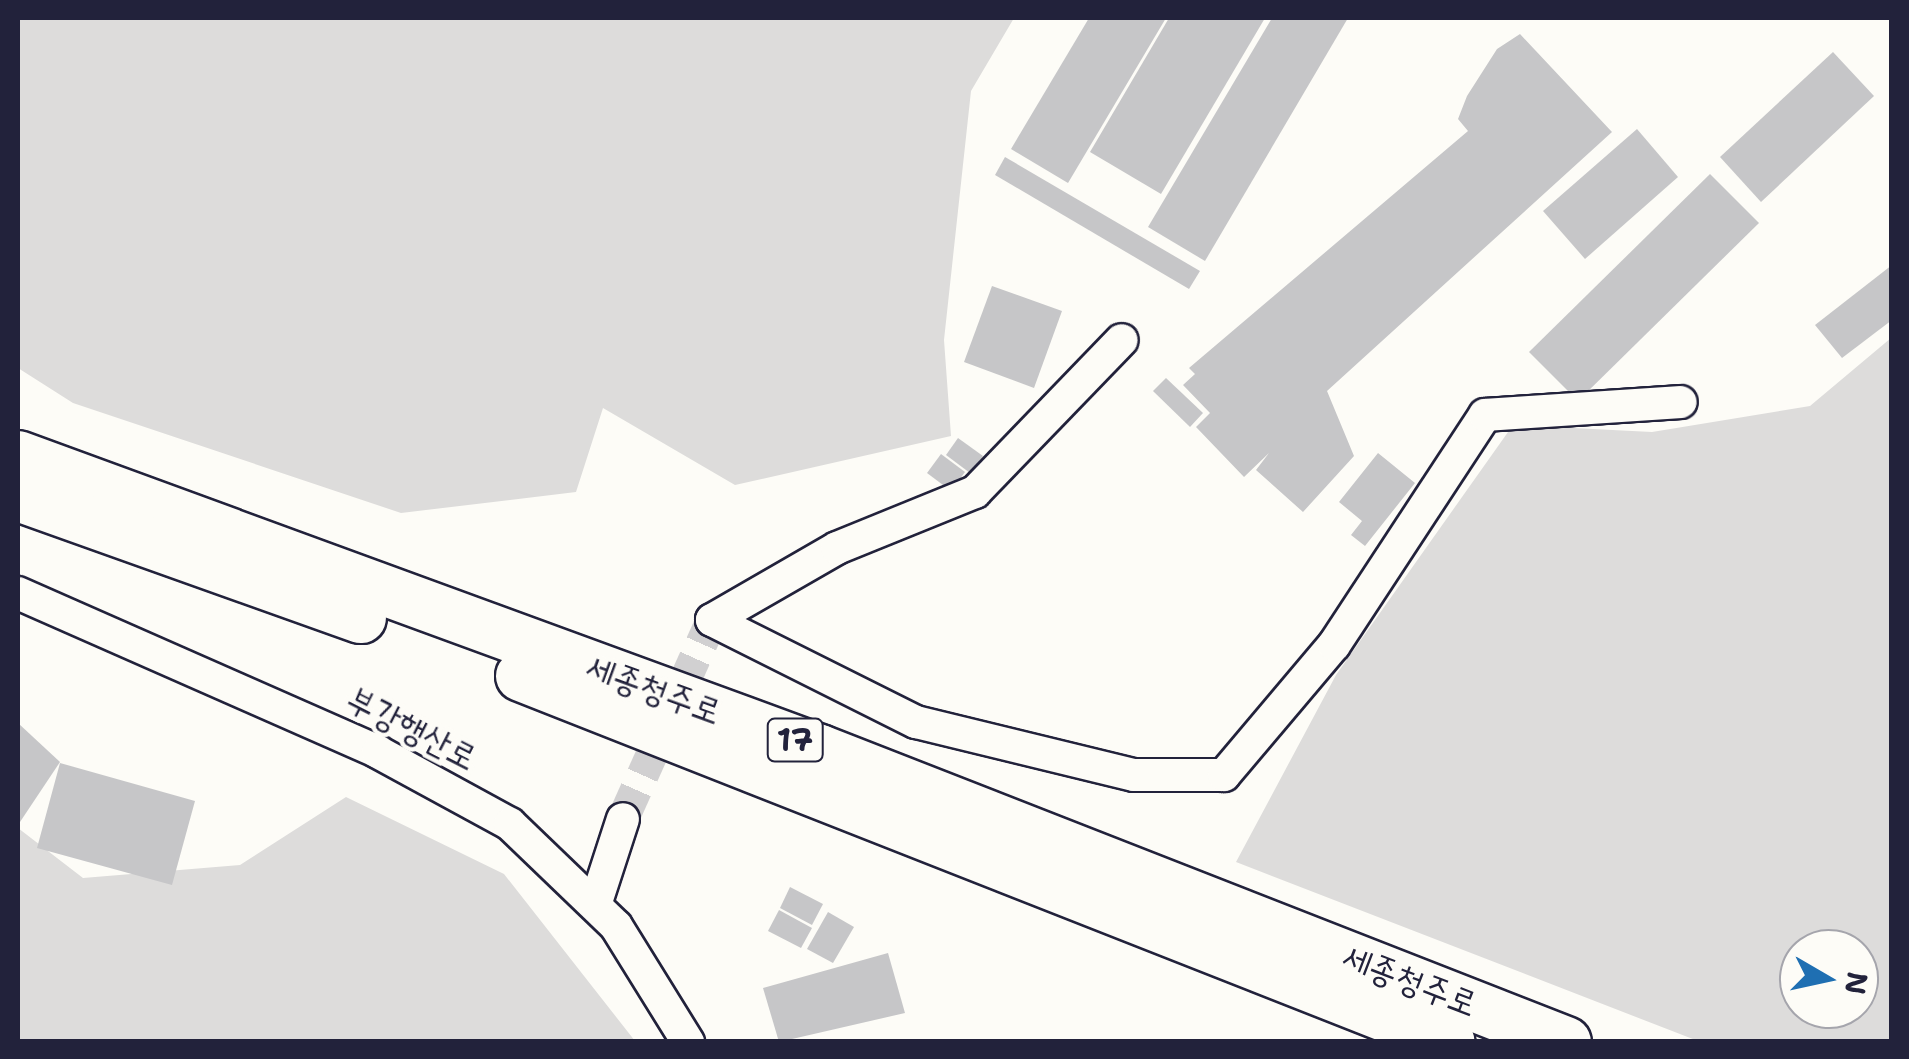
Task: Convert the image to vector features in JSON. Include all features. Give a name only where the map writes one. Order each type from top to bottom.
[{"type":"highway","name":"세종청주로","points":[[18,456],[820,750],[1566,1042]]},
{"type":"highway","name":"세종청주로","points":[[18,496],[511,672],[1450,1042]]},
{"type":"street","points":[[1122,340],[975,492],[837,548],[712,620],[916,722],[1134,775],[1224,774],[1334,645],[1485,415],[1681,402]]},
{"type":"street","name":"부강행산로","points":[[18,592],[378,752],[510,824],[596,902],[688,1042]]},
{"type":"street","points":[[596,902],[623,819]]},
{"type":"shaded area","points":[[18,18],[1014,18],[971,91],[944,340],[951,436],[735,485],[603,408],[576,492],[401,513],[73,403],[18,368]]},
{"type":"shaded area","points":[[1891,338],[1891,1041],[1698,1041],[1236,862],[1336,675],[1513,425],[1652,432],[1810,406]]},
{"type":"shaded area","points":[[346,797],[504,874],[635,1041],[18,1041],[18,828],[83,878],[240,865]]},
{"type":"building","points":[[1089,18],[1166,18],[1068,183],[1011,149]]},
{"type":"building","points":[[1169,18],[1265,18],[1161,194],[1090,152]]},
{"type":"building","points":[[1272,18],[1348,18],[1205,261],[1148,227]]},
{"type":"building","points":[[1520,34],[1612,132],[1327,391],[1354,456],[1303,512],[1256,470],[1269,453],[1244,477],[1196,427],[1210,413],[1183,385],[1195,374],[1189,368],[1468,131],[1458,119],[1467,96],[1497,49]]},
{"type":"building","points":[[1833,52],[1874,96],[1761,202],[1720,157]]},
{"type":"building","points":[[1637,129],[1678,177],[1585,259],[1543,211]]},
{"type":"building","points":[[1005,157],[1200,271],[1189,289],[995,175]]},
{"type":"building","points":[[1710,174],[1759,223],[1578,401],[1529,352]]},
{"type":"building","points":[[1892,265],[1892,320],[1842,358],[1815,325]]},
{"type":"building","points":[[992,286],[1062,311],[1034,388],[964,362]]},
{"type":"building","points":[[1166,378],[1203,413],[1190,427],[1153,391]]},
{"type":"building","points":[[958,438],[983,456],[970,473],[946,455]]},
{"type":"building","points":[[1378,453],[1415,483],[1365,546],[1351,535],[1362,521],[1339,502]]},
{"type":"building","points":[[941,454],[965,472],[951,491],[927,473]]},
{"type":"building","points":[[18,723],[60,762],[18,825]]},
{"type":"building","points":[[60,763],[195,801],[172,885],[37,848]]},
{"type":"building","points":[[790,887],[823,904],[812,925],[780,908]]},
{"type":"building","points":[[779,910],[812,928],[801,948],[768,931]]},
{"type":"building","points":[[828,912],[854,927],[833,963],[807,949]]},
{"type":"building","points":[[888,953],[905,1013],[779,1042],[763,988]]},
{"type":"tunnel","points":[[623,819],[712,620]]}]
